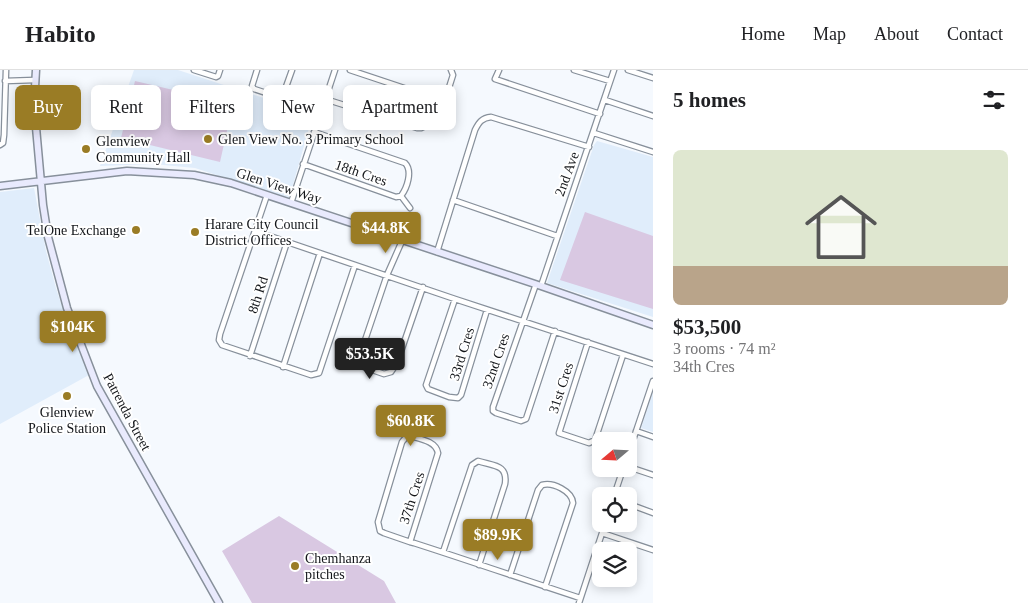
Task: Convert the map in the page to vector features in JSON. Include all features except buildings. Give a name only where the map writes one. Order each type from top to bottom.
[{"type":"street","points":[[0,145],[4,141],[6,70]]},
{"type":"street","name":"Patrenda Street","points":[[36,70],[34,105],[48,237],[57,275],[70,315],[97,386],[219,603]]},
{"type":"street","points":[[194,70],[215,77],[220,72]]},
{"type":"street","points":[[257,70],[252,84],[254,89],[263,92]]},
{"type":"street","points":[[287,85],[292,70]]},
{"type":"street","points":[[329,85],[334,70]]},
{"type":"street","points":[[350,70],[397,85]]},
{"type":"street","points":[[450,85],[453,75],[452,70]]},
{"type":"street","points":[[499,70],[495,79],[600,114]]},
{"type":"street","points":[[574,70],[610,81]]},
{"type":"street","name":"2nd Ave","points":[[538,285],[594,133],[614,70]]},
{"type":"street","points":[[628,70],[653,78]]},
{"type":"street","points":[[6,81],[35,80]]},
{"type":"street","points":[[605,100],[653,116]]},
{"type":"street","points":[[437,252],[474,130],[484,118],[491,117],[588,147]]},
{"type":"street","points":[[291,203],[314,132]]},
{"type":"street","name":"18th Cres","points":[[303,164],[396,197],[401,196],[404,192],[410,171],[405,163],[314,132]]},
{"type":"street","points":[[594,133],[653,152]]},
{"type":"street","name":"Glen View Way","points":[[0,186],[127,172],[170,173],[203,177],[231,183],[653,325]]},
{"type":"street","points":[[267,195],[219,340],[225,347],[311,375],[319,372],[355,266]]},
{"type":"street","points":[[401,196],[410,208]]},
{"type":"street","points":[[453,200],[557,236]]},
{"type":"street","points":[[255,231],[355,266],[653,364]]},
{"type":"street","points":[[402,241],[387,275],[359,358],[361,366],[384,374],[391,372],[423,287]]},
{"type":"street","name":"8th Rd","points":[[250,356],[287,242]]},
{"type":"street","points":[[283,367],[320,253]]},
{"type":"street","name":"32nd Cres","points":[[538,285],[522,321],[493,407],[496,413],[521,421],[526,418],[555,331]]},
{"type":"street","name":"33rd Cres","points":[[455,299],[426,385],[428,388],[449,397],[458,398],[460,395],[487,310]]},
{"type":"street","name":"31st Cres","points":[[588,342],[559,433],[589,443],[595,440],[623,354]]},
{"type":"street","points":[[653,381],[636,431],[653,437]]},
{"type":"street","name":"37th Cres","points":[[406,436],[433,444],[438,453],[410,542],[384,533],[378,526],[402,442],[406,436]]},
{"type":"street","points":[[443,552],[472,465],[478,461],[501,468],[505,471],[505,484],[479,565]]},
{"type":"street","points":[[638,470],[653,475]]},
{"type":"street","points":[[510,575],[538,490],[542,485],[548,484],[568,493],[573,503],[545,587]]},
{"type":"street","points":[[637,507],[653,513]]},
{"type":"street","points":[[410,542],[545,587],[579,601],[602,533],[653,550]]},
{"type":"shaded area","name":"Glen View No. 3 Primary School","points":[[134,70],[178,70],[224,85],[171,85],[171,130],[253,130],[253,94],[263,98],[263,130],[308,130],[289,199],[195,168],[153,164],[100,166],[113,130],[161,130],[161,85],[129,85]]},
{"type":"shaded area","points":[[135,81],[152,85],[134,85]]},
{"type":"shaded area","points":[[161,87],[171,89],[171,130],[227,130],[220,162],[121,138],[123,130],[161,130]]},
{"type":"shaded area","points":[[597,141],[653,157],[653,317],[547,283],[594,145]]},
{"type":"shaded area","points":[[34,188],[46,251],[56,288],[69,328],[89,375],[0,424],[0,192]]},
{"type":"shaded area","points":[[585,212],[653,236],[653,309],[560,280]]},
{"type":"shaded area","points":[[653,392],[653,432],[641,428]]},
{"type":"shaded area","name":"Chemhanza pitches","points":[[279,516],[384,581],[396,603],[252,603],[222,551]]},
{"type":"place","name":"Glen View No. 3 Primary School","points":[[208,139]]},
{"type":"place","name":"Glenview Community Hall","points":[[86,149]]},
{"type":"place","name":"TelOne Exchange","points":[[136,230]]},
{"type":"place","name":"Harare City Council District Offices","points":[[195,232]]},
{"type":"place","name":"Glenview Police Station","points":[[67,396]]},
{"type":"place","name":"Chemhanza pitches","points":[[295,566]]}]
